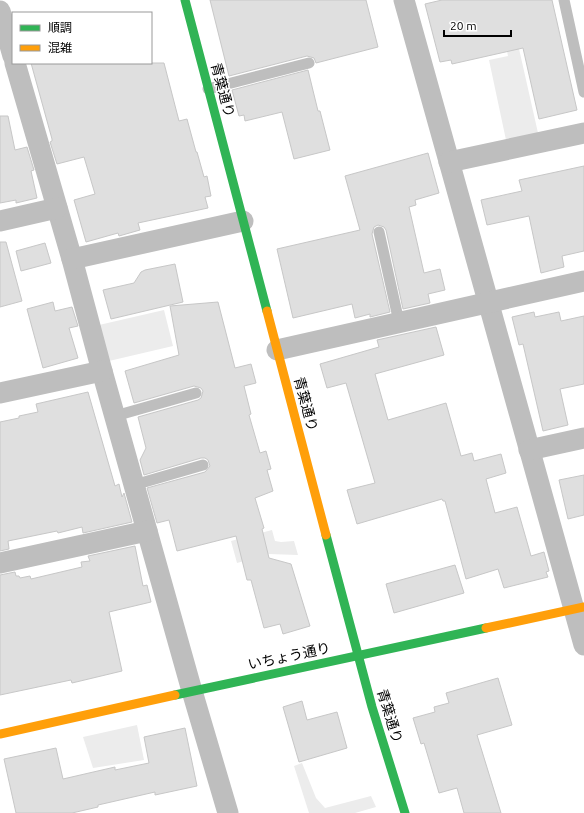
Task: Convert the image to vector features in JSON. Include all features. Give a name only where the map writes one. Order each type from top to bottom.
[{"type":"street","name":"青葉通り","points":[[185,0],[372,707],[405,813]]},
{"type":"street","points":[[404,0],[529,450],[578,608],[584,645]]},
{"type":"street","points":[[0,11],[10,55]]},
{"type":"street","points":[[13,64],[72,259],[114,416],[228,813]]},
{"type":"street","points":[[449,162],[584,133]]},
{"type":"street","points":[[0,221],[57,208]]},
{"type":"street","points":[[72,259],[243,221]]},
{"type":"street","points":[[277,350],[584,281]]},
{"type":"street","points":[[0,393],[102,371]]},
{"type":"street","points":[[529,450],[584,438]]},
{"type":"street","points":[[0,563],[147,531]]},
{"type":"street","name":"いちょう通り","points":[[0,734],[578,608]]},
{"type":"lane","points":[[564,0],[584,92]]},
{"type":"lane","points":[[208,89],[309,63]]},
{"type":"lane","points":[[379,232],[400,322]]},
{"type":"lane","points":[[114,416],[196,393]]},
{"type":"lane","points":[[134,485],[203,465]]},
{"type":"shaded area","points":[[496,0],[508,0],[538,133],[506,140],[489,60],[508,56]]},
{"type":"shaded area","points":[[164,310],[173,346],[109,361],[99,325]]},
{"type":"shaded area","points":[[272,530],[275,541],[294,541],[298,555],[269,554],[237,563],[231,541]]},
{"type":"shaded area","points":[[137,725],[144,760],[93,768],[83,737]]},
{"type":"shaded area","points":[[302,763],[316,798],[325,808],[371,796],[376,807],[355,813],[309,813],[294,766]]},
{"type":"building","points":[[210,0],[366,0],[378,47],[316,63],[314,58],[307,56],[229,76]]},
{"type":"building","points":[[442,0],[552,0],[577,110],[539,119],[523,48],[452,64],[451,60],[440,62],[425,4]]},
{"type":"building","points":[[164,63],[179,121],[187,119],[204,177],[207,176],[211,196],[205,197],[208,208],[138,223],[140,230],[119,236],[118,233],[86,242],[74,200],[95,194],[84,157],[57,164],[50,142],[52,139],[31,64]]},
{"type":"building","points":[[308,70],[318,111],[320,111],[330,150],[294,159],[282,112],[245,121],[244,115],[239,116],[232,90]]},
{"type":"building","points":[[0,116],[8,116],[15,150],[27,147],[34,170],[31,171],[37,198],[16,203],[16,200],[0,203]]},
{"type":"building","points":[[428,153],[439,193],[415,200],[416,205],[409,207],[424,273],[440,269],[445,290],[428,294],[430,303],[403,309],[386,230],[384,227],[378,225],[374,227],[372,234],[390,312],[370,317],[370,314],[355,318],[352,304],[293,318],[277,249],[360,230],[345,176]]},
{"type":"building","points":[[584,166],[584,251],[562,256],[564,267],[541,273],[529,216],[487,225],[481,200],[522,191],[519,180]]},
{"type":"building","points":[[0,242],[6,242],[22,301],[0,307]]},
{"type":"building","points":[[45,243],[51,263],[21,271],[16,251]]},
{"type":"building","points":[[175,264],[183,302],[111,319],[103,290],[134,283],[141,272],[145,270]]},
{"type":"building","points":[[53,302],[55,311],[72,307],[78,326],[69,328],[78,358],[43,368],[27,309]]},
{"type":"building","points":[[218,302],[235,368],[251,364],[256,383],[244,386],[251,414],[249,415],[260,453],[266,451],[271,469],[267,470],[273,491],[255,498],[264,528],[262,529],[269,558],[291,564],[310,626],[283,634],[280,624],[264,628],[251,580],[247,580],[236,536],[177,551],[169,520],[157,523],[147,488],[205,472],[210,466],[208,460],[201,458],[144,475],[140,460],[146,448],[138,417],[198,400],[201,398],[203,391],[201,388],[194,386],[134,403],[125,371],[179,355],[170,306]]},
{"type":"building","points":[[534,312],[535,317],[559,312],[561,321],[584,316],[584,384],[560,389],[568,425],[543,431],[523,344],[519,345],[512,317]]},
{"type":"building","points":[[436,327],[444,355],[375,374],[388,420],[446,403],[461,456],[472,453],[474,461],[501,454],[506,473],[486,479],[495,513],[517,507],[531,556],[544,552],[549,571],[546,572],[548,577],[504,588],[498,569],[466,579],[445,501],[442,499],[357,524],[347,490],[375,483],[346,383],[327,388],[320,364],[379,347],[377,340]]},
{"type":"building","points":[[88,392],[115,486],[119,484],[122,497],[124,493],[132,522],[83,533],[82,527],[58,533],[57,531],[8,541],[9,549],[0,551],[0,422],[38,412],[36,404]]},
{"type":"building","points":[[584,475],[584,515],[568,519],[559,480]]},
{"type":"building","points":[[135,546],[143,586],[147,585],[151,602],[109,612],[122,671],[72,683],[71,680],[0,695],[0,575],[15,572],[16,576],[19,576],[20,578],[30,576],[31,579],[82,567],[81,562],[90,561],[88,556]]},
{"type":"building","points":[[455,565],[464,593],[394,613],[386,584]]},
{"type":"building","points":[[498,678],[512,725],[477,735],[501,813],[464,813],[457,788],[439,793],[424,743],[421,744],[413,718],[435,712],[434,707],[449,703],[446,693]]},
{"type":"building","points":[[302,701],[307,720],[337,712],[347,748],[299,762],[283,707]]},
{"type":"building","points":[[185,728],[197,786],[155,795],[155,792],[98,805],[98,807],[72,813],[16,813],[4,759],[56,748],[63,779],[115,767],[115,770],[149,763],[144,737]]},
{"type":"traffic: fast","points":[[185,0],[267,311]]},
{"type":"traffic: fast","points":[[326,535],[372,707],[405,813]]},
{"type":"traffic: fast","points":[[175,695],[486,628]]},
{"type":"traffic: slow","points":[[267,311],[326,535]]},
{"type":"traffic: slow","points":[[486,628],[584,607]]},
{"type":"traffic: slow","points":[[0,734],[175,695]]}]
